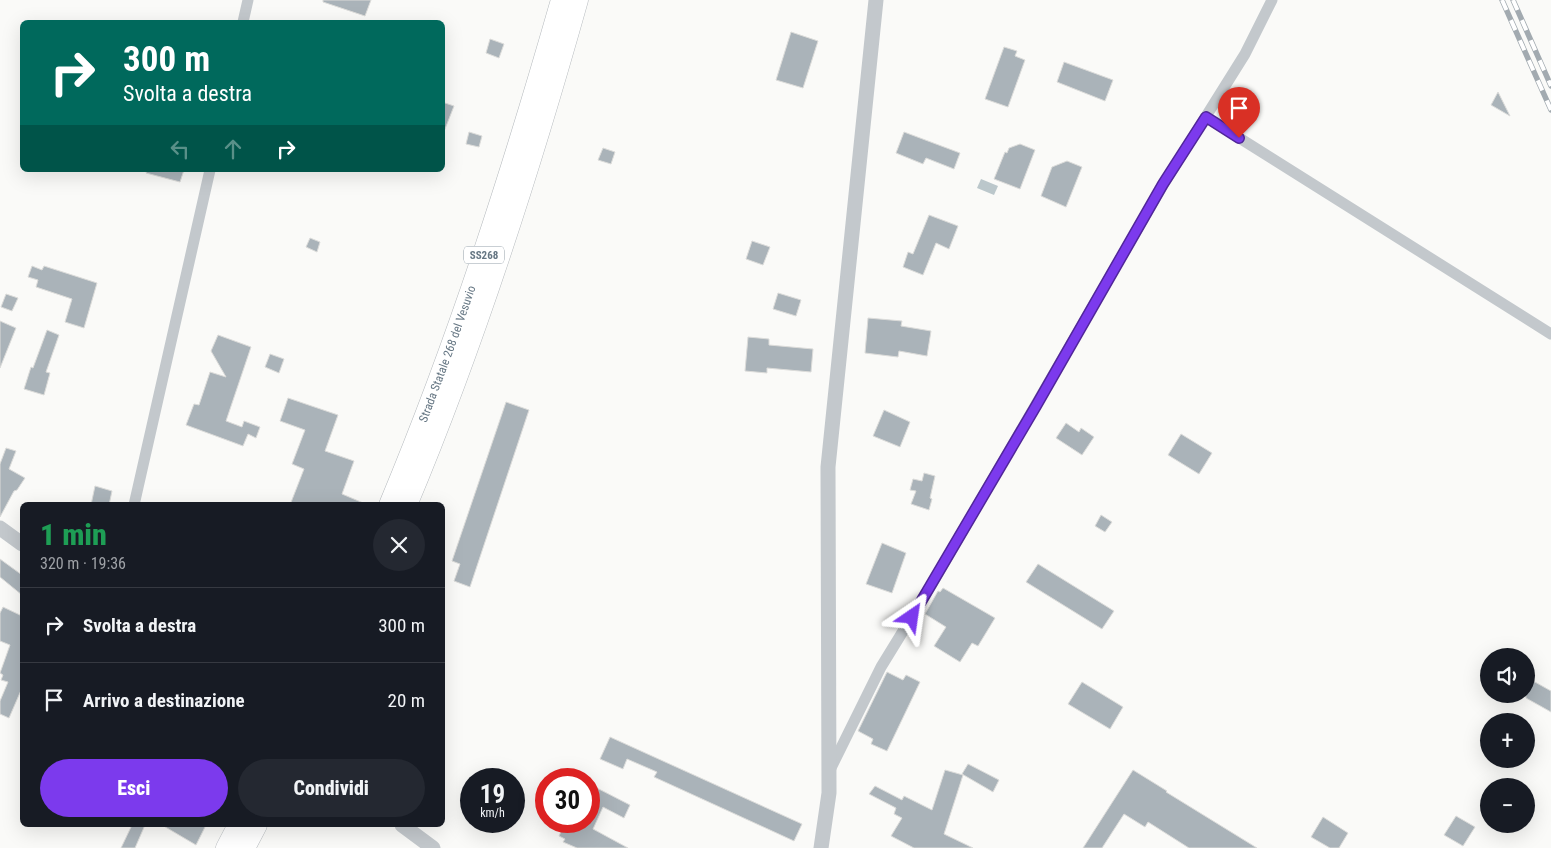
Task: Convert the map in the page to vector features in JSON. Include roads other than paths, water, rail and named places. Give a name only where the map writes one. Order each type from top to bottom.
[{"type":"highway","name":"Strada Statale 268 del Vesuvio","points":[[390,502],[444,366],[483,258],[521,140],[561,0]]},
{"type":"highway","name":"Strada Statale 268 del Vesuvio","points":[[408,502],[460,370],[499,262],[537,144],[578,0]]},
{"type":"highway","points":[[226,848],[237,827]]},
{"type":"highway","points":[[245,848],[256,827]]},
{"type":"street","points":[[243,20],[248,0]]},
{"type":"street","points":[[821,848],[829,793],[828,467],[876,0]]},
{"type":"street","points":[[829,772],[881,667],[937,575],[1163,184],[1245,54],[1272,0]]},
{"type":"street","points":[[1206,117],[1551,334]]},
{"type":"street","points":[[135,502],[210,172]]},
{"type":"street","points":[[0,528],[20,543]]},
{"type":"street","points":[[405,827],[433,848]]},
{"type":"railway","points":[[1502,0],[1551,110]]},
{"type":"railway","points":[[1513,0],[1551,86]]}]
